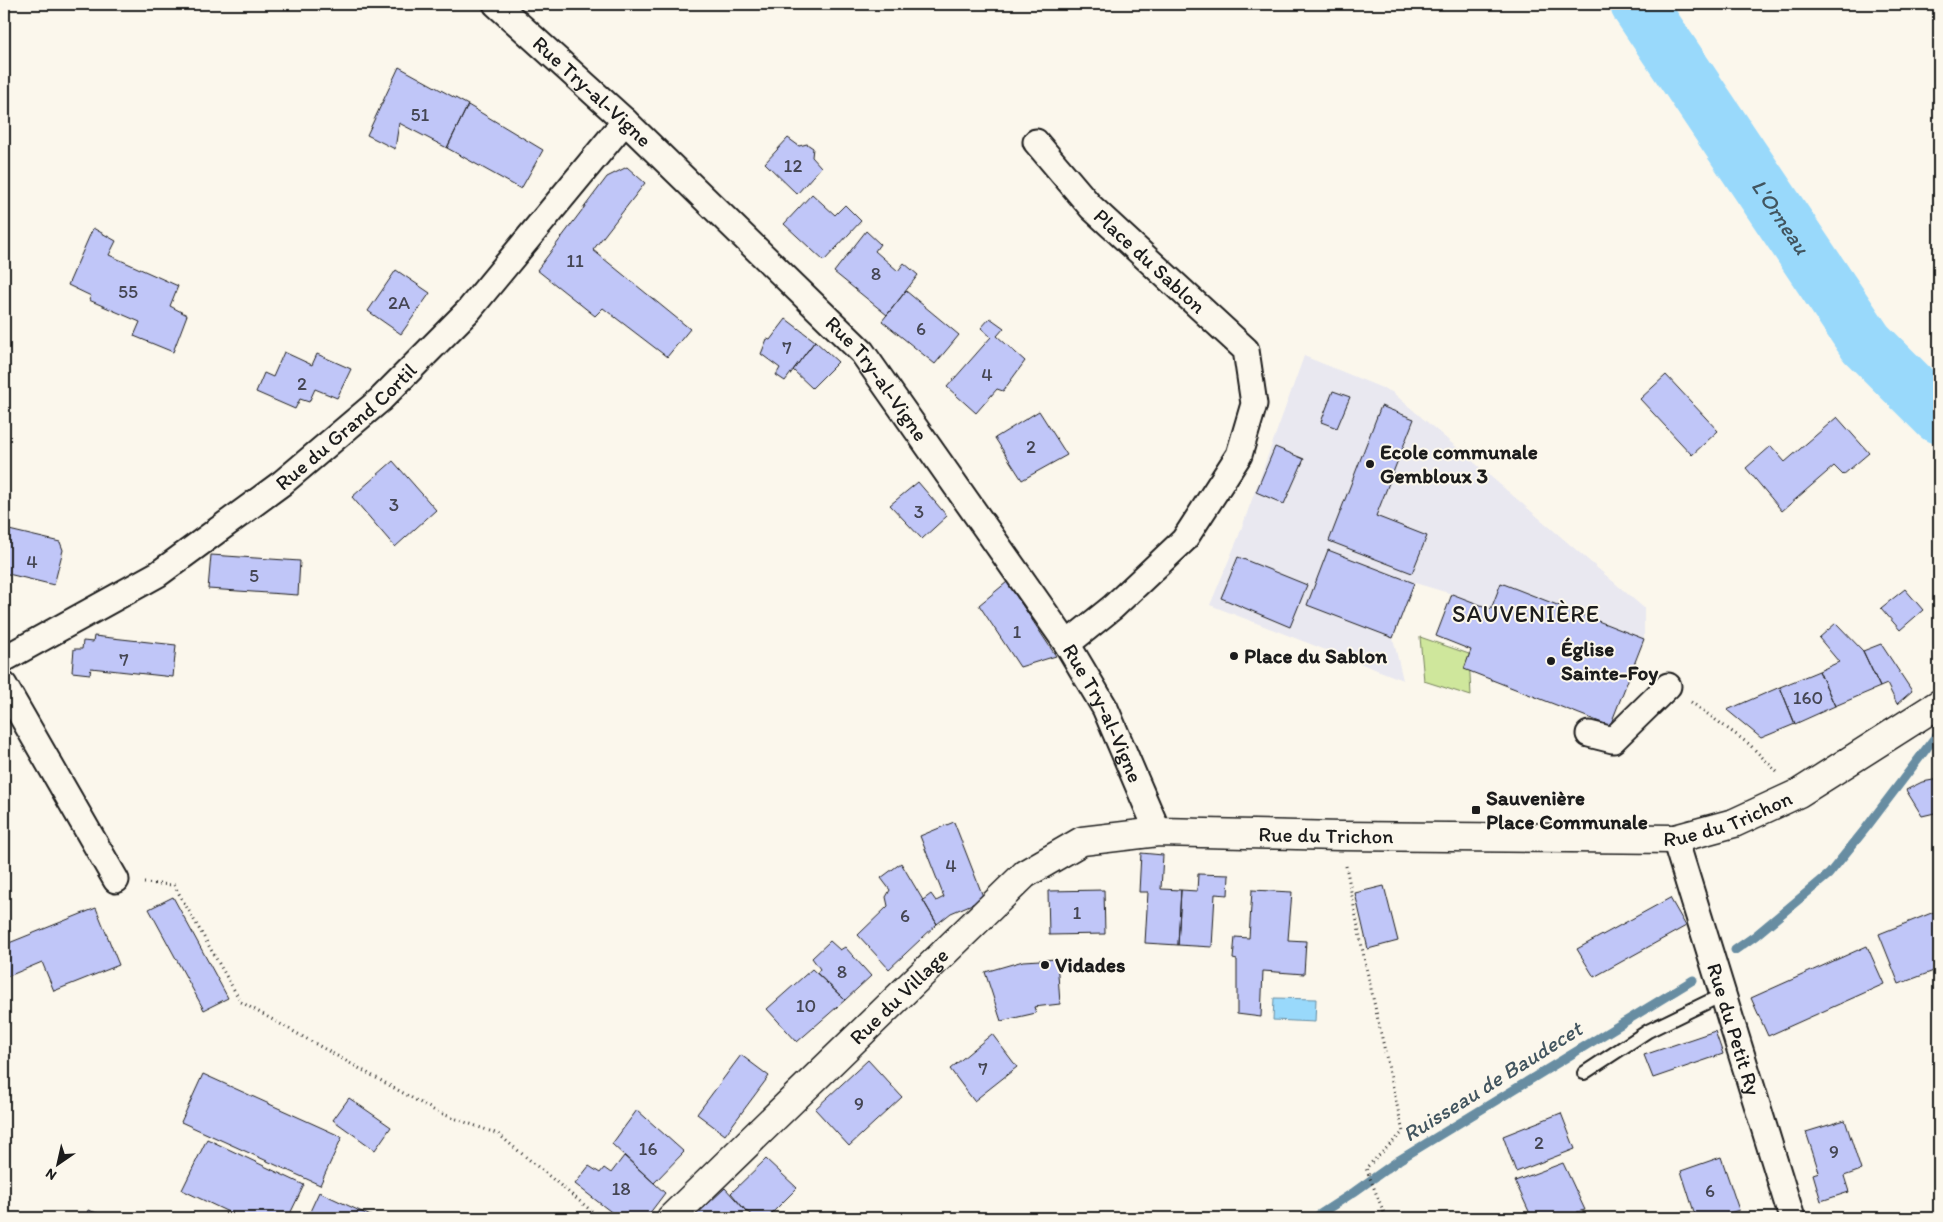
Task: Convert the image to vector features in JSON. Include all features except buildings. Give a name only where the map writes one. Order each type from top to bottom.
[{"type":"street","name":"Rue Try-al-Vigne","points":[[496,4],[625,121],[862,352],[1067,644],[1105,708],[1158,832]]},
{"type":"street","name":"Rue du Grand Cortil","points":[[4,660],[158,574],[282,483],[380,400],[469,310],[625,121]]},
{"type":"street","name":"Place du Sablon","points":[[1036,142],[1091,207],[1246,350],[1254,404],[1239,455],[1184,540],[1112,607],[1067,644]]},
{"type":"street","points":[[4,685],[116,880]]},
{"type":"street","points":[[1589,734],[1613,740],[1668,686]]},
{"type":"street","name":"Rue du Trichon","points":[[1158,832],[1341,836],[1675,839],[1734,823],[1799,793],[1939,704]]},
{"type":"street","name":"Rue du Village","points":[[671,1218],[1025,874],[1082,841],[1158,832]]},
{"type":"street","name":"Rue du Petit Ry","points":[[1675,839],[1792,1218]]},
{"type":"lane","points":[[1584,1073],[1648,1031],[1722,995]]},
{"type":"path","points":[[1668,686],[1749,744],[1799,793]]},
{"type":"path","points":[[1341,836],[1365,962],[1403,1132],[1366,1168],[1386,1218]]},
{"type":"path","points":[[116,880],[174,885],[241,1002],[437,1112],[498,1134],[600,1218]]},
{"type":"shaded area","name":"Ecole communale Gembloux 3","points":[[1304,356],[1392,392],[1644,608],[1644,639],[1501,583],[1491,609],[1452,594],[1415,583],[1393,638],[1403,680],[1210,605],[1238,538]]},
{"type":"green space","points":[[1420,637],[1469,654],[1471,696],[1424,681]]},
{"type":"water","points":[[1274,998],[1316,999],[1315,1022],[1273,1020]]},
{"type":"waterway","name":"L'Orneau","points":[[1638,4],[1866,343],[1939,416]]},
{"type":"waterway","name":"Ruisseau de Baudecet","points":[[1735,950],[1755,936],[1829,874],[1939,732]]},
{"type":"waterway","name":"Ruisseau de Baudecet","points":[[1314,1218],[1399,1160],[1693,980]]},
{"type":"place","name":"Ecole communale Gembloux 3","points":[[1370,464]]},
{"type":"place","name":"Place du Sablon","points":[[1234,656]]},
{"type":"place","name":"Église Sainte-Foy","points":[[1551,661]]},
{"type":"place","name":"Sauvenière Place Communale","points":[[1476,810]]},
{"type":"place","name":"Vidades","points":[[1045,965]]},
{"type":"district","name":"SAUVENIÈRE","points":[[1526,614]]}]
